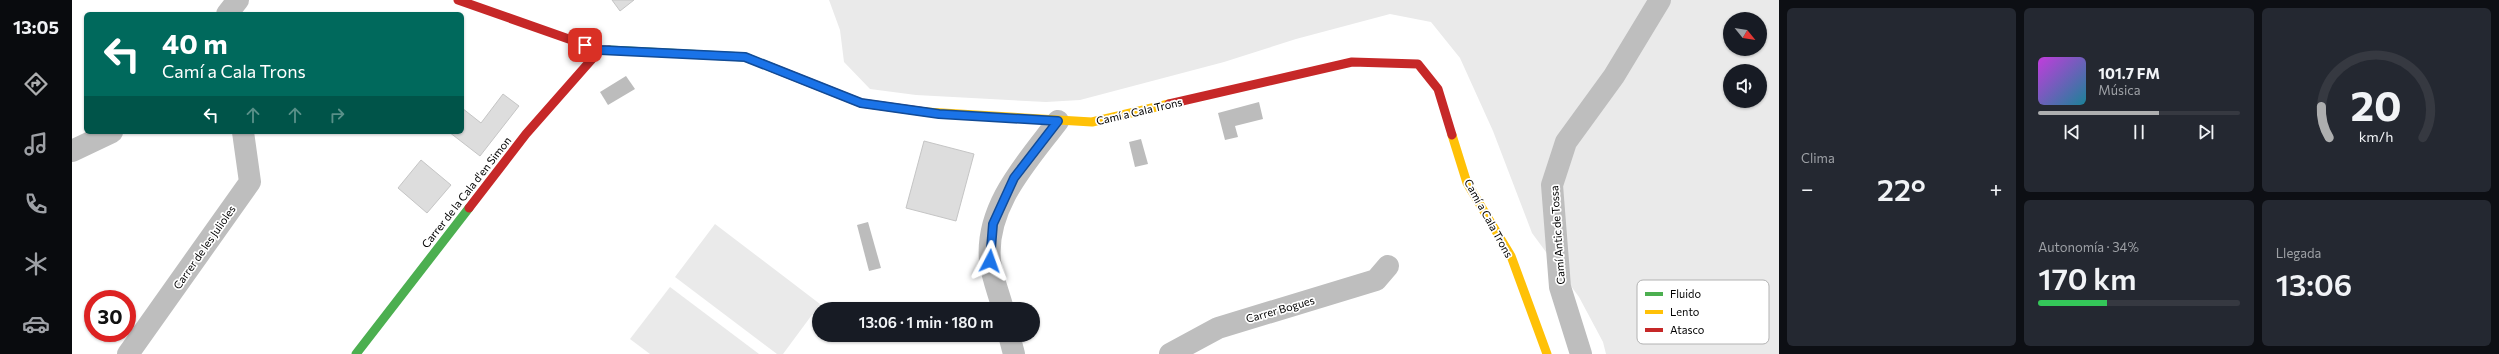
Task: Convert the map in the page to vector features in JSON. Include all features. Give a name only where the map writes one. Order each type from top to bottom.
[{"type":"street","points":[[229,12],[238,0]]},
{"type":"street","name":"Camí a Cala Trons","points":[[458,0],[600,50],[745,57],[861,103],[939,114],[1092,122],[1352,62],[1418,64],[1438,89],[1467,183],[1511,256],[1547,354]]},
{"type":"street","name":"Camí Antic de Tossa","points":[[1581,354],[1560,287],[1552,185],[1566,142],[1614,76],[1660,0]]},
{"type":"street","name":"Carrer de la Cala d'en Simon","points":[[356,354],[526,134],[600,50]]},
{"type":"street","points":[[1001,302],[990,261],[993,224],[1014,178],[1058,121]]},
{"type":"street","points":[[72,151],[108,134]]},
{"type":"street","name":"Carrer de les Julioles","points":[[128,354],[250,182],[242,134]]},
{"type":"street","name":"Carrer Bogues","points":[[1170,354],[1218,328],[1376,280],[1388,266]]},
{"type":"street","points":[[1011,342],[1014,354]]},
{"type":"shaded area","points":[[829,0],[1779,0],[1779,354],[1606,354],[1603,342],[1579,297],[1532,233],[1493,131],[1460,58],[1431,22],[1390,14],[1296,39],[1224,62],[1080,100],[1046,102],[916,95],[870,89],[844,62],[840,30]]},
{"type":"shaded area","points":[[626,76],[635,89],[608,105],[600,92]]},
{"type":"shaded area","points":[[1259,102],[1263,119],[1235,126],[1238,137],[1225,140],[1218,113]]},
{"type":"shaded area","points":[[1141,139],[1148,164],[1135,167],[1129,142]]},
{"type":"shaded area","points":[[868,222],[881,268],[869,271],[857,225]]},
{"type":"shaded area","points":[[715,224],[817,302],[812,302],[812,315],[783,354],[777,354],[675,277]]},
{"type":"shaded area","points":[[670,287],[759,354],[650,354],[630,339]]},
{"type":"building","points":[[612,0],[634,0],[620,11]]},
{"type":"building","points":[[503,94],[519,106],[480,156],[452,134],[464,134],[464,110],[481,123]]},
{"type":"building","points":[[924,141],[974,154],[956,221],[906,208]]},
{"type":"building","points":[[421,160],[451,185],[427,213],[398,188]]},
{"type":"traffic: fast","points":[[609,50],[745,57],[773,68]]},
{"type":"traffic: fast","points":[[356,354],[469,208]]},
{"type":"traffic: slow","points":[[926,112],[1092,122],[1169,104]]},
{"type":"traffic: slow","points":[[1452,135],[1467,183],[1511,256],[1547,354]]},
{"type":"traffic: jam","points":[[458,0],[600,50],[609,50]]},
{"type":"traffic: jam","points":[[469,208],[526,134],[600,50]]},
{"type":"traffic: jam","points":[[1169,104],[1352,62],[1418,64],[1438,89],[1452,135]]},
{"type":"traffic: jam","points":[[773,68],[861,103],[926,112]]},
{"type":"route","points":[[585,45],[600,50],[745,57],[861,103],[939,114],[1058,121],[1014,178],[993,224],[990,261]]}]
